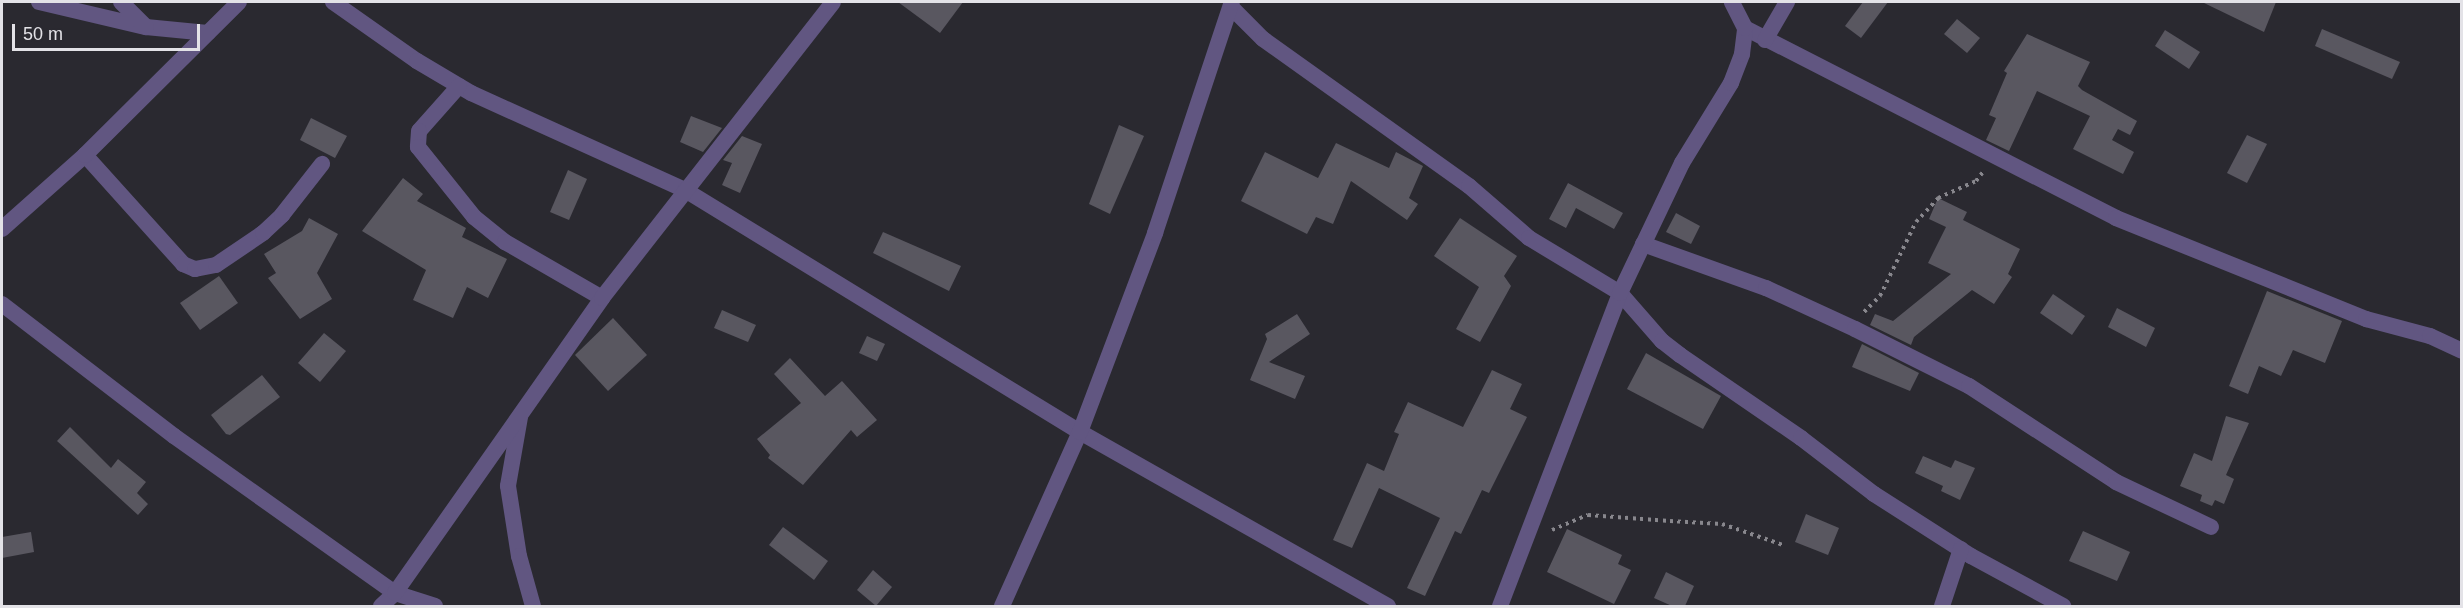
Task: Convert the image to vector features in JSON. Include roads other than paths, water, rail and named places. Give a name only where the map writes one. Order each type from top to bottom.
[{"type":"street","points":[[39,2],[146,27],[208,33]]},
{"type":"street","points":[[121,2],[146,27]]},
{"type":"street","points":[[2,229],[84,154],[239,2]]},
{"type":"street","points":[[333,2],[459,86],[525,120],[685,190],[1080,432],[1388,606]]},
{"type":"street","points":[[381,606],[395,593],[602,298],[833,2]]},
{"type":"street","points":[[1732,2],[1745,28],[1765,40],[1992,158],[2116,218],[2366,319],[2430,336],[2462,351]]},
{"type":"street","points":[[1765,40],[1786,2]]},
{"type":"street","points":[[1002,606],[1080,432],[1155,233],[1232,4],[1263,39],[1469,186],[1529,238],[1620,293],[1662,341],[1680,355],[1801,438],[1874,494],[1961,549],[2063,606]]},
{"type":"street","points":[[1500,606],[1620,293],[1682,163],[1731,83],[1742,54],[1745,28]]},
{"type":"street","points":[[459,86],[419,131],[418,147],[474,217],[505,242],[602,298]]},
{"type":"street","points":[[84,154],[183,264],[195,269],[216,265],[263,233],[282,215],[321,164]]},
{"type":"street","points":[[1643,244],[1766,288],[1847,325],[1969,387],[2116,482],[2211,527]]},
{"type":"street","points":[[2,304],[174,436],[395,593],[435,606]]},
{"type":"street","points":[[522,410],[508,486],[519,556],[532,606]]},
{"type":"street","points":[[1942,606],[1961,549]]}]
